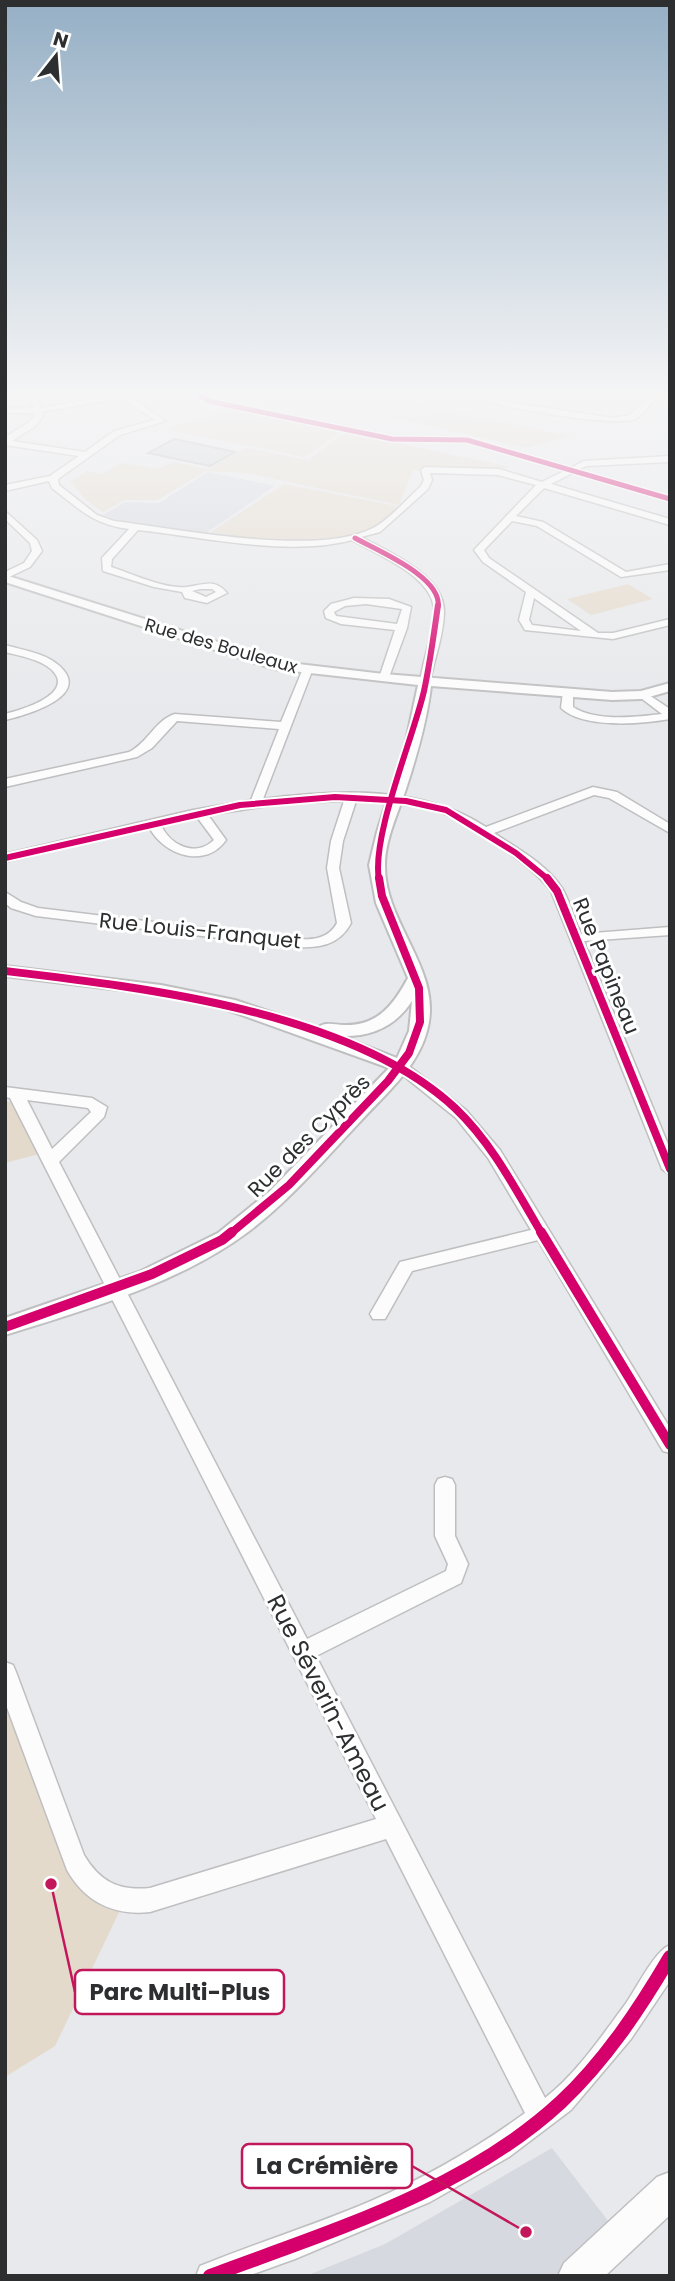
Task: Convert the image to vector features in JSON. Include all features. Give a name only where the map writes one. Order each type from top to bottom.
[{"type":"main road","points":[[576,2276],[670,2190]]},
{"type":"street","points":[[74,501],[94,517],[112,524],[291,545],[355,538],[382,527],[410,501]]},
{"type":"street","points":[[527,501],[482,546],[480,553],[596,636]]},
{"type":"street","points":[[599,501],[670,522]]},
{"type":"street","points":[[5,514],[33,542],[37,551],[27,565],[5,578]]},
{"type":"street","points":[[510,518],[540,524],[624,575],[670,567]]},
{"type":"street","points":[[135,528],[107,558],[106,569],[156,585],[186,590]]},
{"type":"street","name":"Rue des Cyprès","points":[[5,1327],[115,1288],[198,1254],[244,1225],[289,1185],[400,1066],[413,1045],[420,1022],[417,977],[382,896],[377,876],[379,850],[395,800],[425,681],[439,614],[437,595],[418,575],[355,538]]},
{"type":"street","name":"Rue des Bouleaux","points":[[5,578],[238,655],[307,671],[568,692],[642,695],[670,687]]},
{"type":"street","points":[[531,591],[524,620],[529,628],[613,636],[670,622]]},
{"type":"street","points":[[384,678],[402,628],[407,610],[399,604],[344,602],[334,605],[328,612],[331,618],[341,621],[402,628]]},
{"type":"street","points":[[5,648],[53,666],[60,674],[62,683],[56,695],[42,706],[5,718]]},
{"type":"street","points":[[256,802],[307,671]]},
{"type":"street","points":[[568,692],[567,708],[579,716],[650,719],[670,715]]},
{"type":"street","points":[[642,695],[670,715]]},
{"type":"street","points":[[5,783],[133,755],[150,746],[167,721],[176,717],[285,726]]},
{"type":"street","points":[[485,832],[593,791],[613,795],[670,829]]},
{"type":"street","name":"Rue Papineau","points":[[5,858],[201,813],[306,795],[395,800],[446,810],[534,865],[549,880],[561,899],[668,1163]]},
{"type":"street","name":"Rue Louis-Franquet","points":[[5,896],[20,908],[36,912],[294,943],[326,941],[337,935],[344,923],[333,868],[337,841],[352,796]]},
{"type":"street","points":[[154,824],[164,841],[172,847],[209,850],[217,846],[220,840],[201,813]]},
{"type":"street","points":[[576,938],[670,931]]},
{"type":"street","points":[[5,971],[161,990],[229,1004],[290,1023],[400,1066],[430,1087],[473,1127],[542,1233],[670,1445]]},
{"type":"street","points":[[290,1023],[347,1030],[379,1024],[401,1008],[417,977]]},
{"type":"street","points":[[11,1093],[99,1106],[99,1113],[50,1161]]},
{"type":"street","name":"Rue Séverin-Ameau","points":[[11,1093],[50,1161],[541,2117]]},
{"type":"street","points":[[379,1314],[406,1266],[542,1233]]},
{"type":"street","points":[[302,1652],[454,1577],[458,1564],[445,1536],[445,1485]]},
{"type":"street","points":[[5,1672],[75,1862],[87,1881],[113,1899],[150,1900],[391,1826]]},
{"type":"street","points":[[210,2276],[423,2191],[499,2149],[564,2099],[623,2027],[670,1957]]},
{"type":"shaded area","points":[[88,501],[121,501],[103,512]]},
{"type":"shaded area","points":[[252,501],[206,533],[126,523],[103,515],[126,502]]},
{"type":"shaded area","points":[[257,501],[374,501],[402,507],[381,525],[358,536],[335,542],[287,543],[211,532]]},
{"type":"shaded area","points":[[382,501],[400,501],[399,505]]},
{"type":"shaded area","points":[[628,584],[653,599],[591,615],[567,599]]},
{"type":"shaded area","points":[[5,1101],[24,1105],[43,1153],[5,1163]]},
{"type":"shaded area","points":[[5,1680],[70,1864],[123,1904],[55,2046],[5,2077]]},
{"type":"shaded area","points":[[552,2148],[612,2226],[557,2276],[306,2276],[385,2244]]},
{"type":"cycle path","points":[[5,1327],[152,1274],[222,1240],[289,1185],[388,1081],[409,1053],[420,1022],[419,988],[382,896],[377,868],[381,841],[424,691],[439,601],[434,590],[415,572],[355,538]]},
{"type":"cycle path","points":[[5,858],[193,814],[288,799],[383,799],[423,804],[453,813],[531,864],[557,891],[670,1169]]},
{"type":"cycle path","points":[[5,971],[163,993],[240,1009],[318,1033],[372,1054],[395,1065],[437,1092],[456,1109],[494,1154],[670,1445]]},
{"type":"cycle path","points":[[210,2276],[379,2211],[421,2192],[500,2148],[558,2104],[580,2082],[635,2013],[670,1957]]},
{"type":"place","name":"Parc Multi-Plus","points":[[51,1884]]},
{"type":"place","name":"La Crémière","points":[[526,2232]]}]
